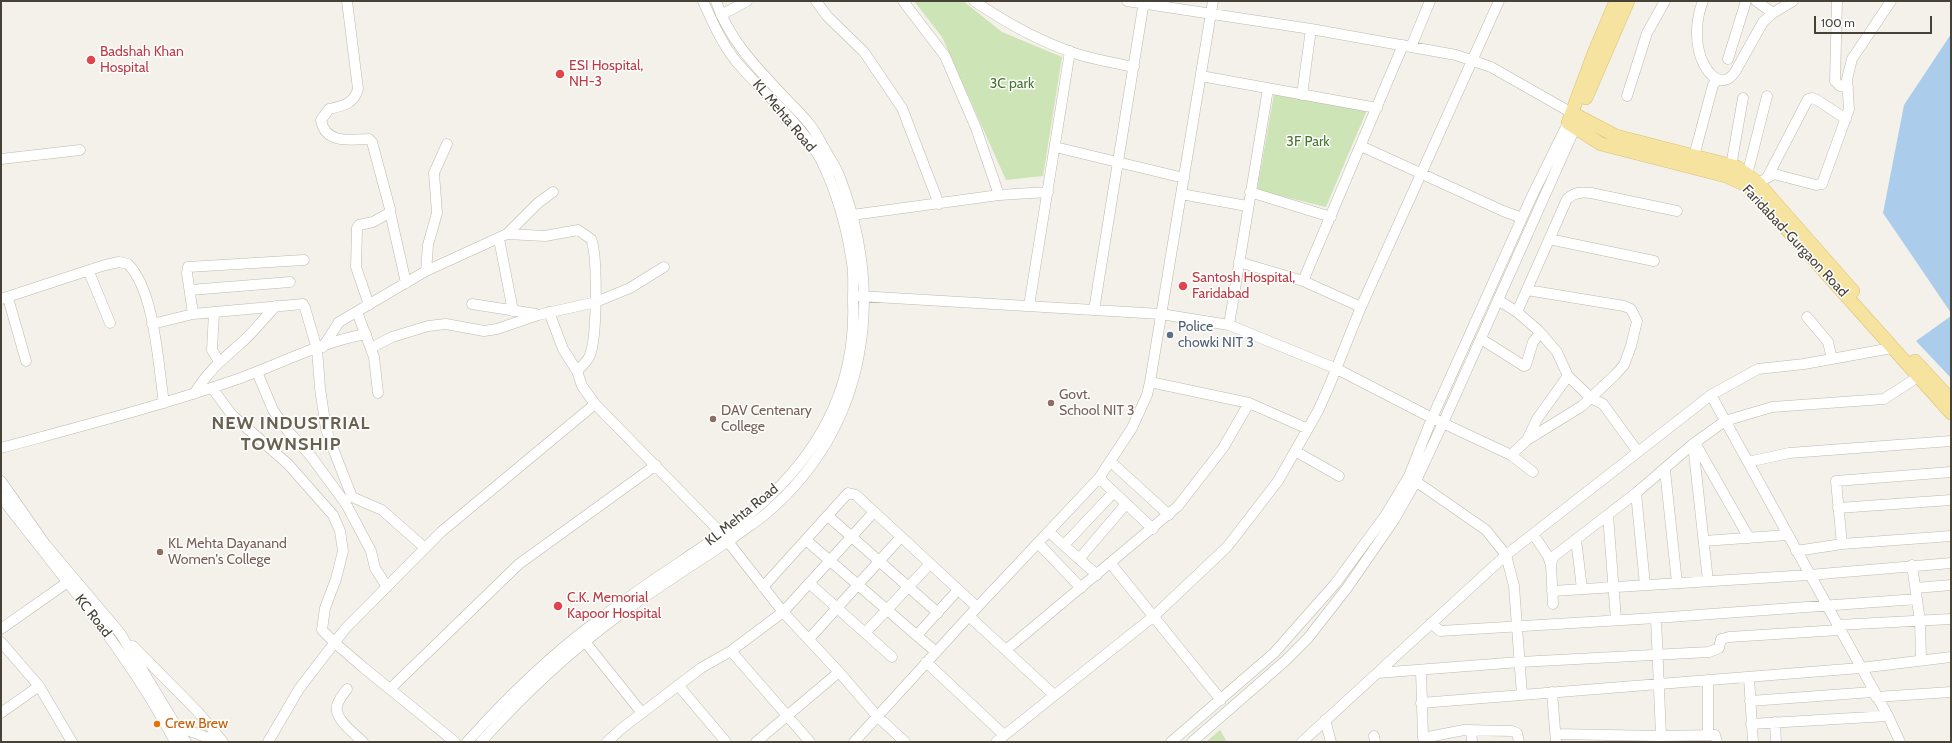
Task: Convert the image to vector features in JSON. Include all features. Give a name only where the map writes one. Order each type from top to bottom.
[{"type":"main road","points":[[1574,120],[1594,53],[1616,1]]},
{"type":"main road","points":[[1574,120],[1628,1]]},
{"type":"main road","name":"Faridabad-Gurgaon Road","points":[[1574,120],[1616,136],[1737,167],[1756,181],[1951,400]]},
{"type":"main road","name":"Faridabad-Gurgaon Road","points":[[1574,120],[1601,144],[1726,176],[1748,186],[1756,181]]},
{"type":"main road","name":"Faridabad-Gurgaon Road","points":[[1756,181],[1892,348],[1951,413]]},
{"type":"street","points":[[347,1],[358,89],[356,95],[346,105],[329,109],[324,114],[321,120],[322,127],[330,137],[338,140],[369,139],[372,142],[406,283]]},
{"type":"street","name":"KL Mehta Road","points":[[467,742],[501,704],[546,661],[622,613],[725,537],[771,495],[804,458],[824,430],[840,393],[850,354],[854,325],[852,264],[841,212],[821,161],[799,129],[734,59],[713,25],[703,1]]},
{"type":"street","name":"KL Mehta Road","points":[[716,1],[720,16],[746,54],[811,125],[839,173],[852,215],[863,265],[865,315],[861,348],[848,396],[830,438],[802,479],[767,514],[725,537]]},
{"type":"street","points":[[720,16],[747,1]]},
{"type":"street","points":[[816,1],[827,16],[864,52],[902,108],[939,204]]},
{"type":"street","points":[[903,1],[945,56],[976,128],[999,195]]},
{"type":"street","points":[[974,1],[996,16],[1070,51],[1096,59],[1134,67]]},
{"type":"street","points":[[1127,1],[1310,29],[1474,59],[1503,73],[1574,120]]},
{"type":"street","points":[[854,742],[977,607],[1099,478],[1132,428],[1150,382],[1213,1]]},
{"type":"street","points":[[1303,282],[1377,108],[1430,1]]},
{"type":"street","points":[[996,742],[1154,616],[1227,547],[1278,481],[1308,429],[1337,369],[1361,307],[1420,174],[1474,59],[1498,1]]},
{"type":"street","points":[[1627,96],[1647,33],[1665,1]]},
{"type":"street","points":[[1703,1],[1698,19],[1698,51],[1706,67],[1717,79],[1725,81],[1731,78],[1758,29],[1773,13],[1793,1]]},
{"type":"street","points":[[1728,59],[1746,1]]},
{"type":"street","points":[[1756,1],[1773,13]]},
{"type":"street","points":[[1837,1],[1836,81],[1840,86],[1848,88]]},
{"type":"street","points":[[1756,181],[1777,175],[1816,185],[1822,184],[1850,104],[1847,76],[1852,59],[1891,1]]},
{"type":"street","points":[[1094,310],[1144,3]]},
{"type":"street","points":[[1302,95],[1310,29]]},
{"type":"street","points":[[1029,306],[1070,51]]},
{"type":"street","points":[[1201,76],[1377,108]]},
{"type":"street","points":[[1694,156],[1713,85],[1717,79]]},
{"type":"street","points":[[1229,325],[1247,206],[1268,88]]},
{"type":"street","points":[[1756,181],[1768,96]]},
{"type":"street","points":[[1730,166],[1744,98]]},
{"type":"street","points":[[1756,181],[1808,99],[1812,98],[1817,100],[1846,119]]},
{"type":"street","points":[[1192,742],[1285,662],[1308,638],[1347,588],[1394,520],[1412,478],[1432,418],[1522,218],[1574,120]]},
{"type":"street","points":[[1171,742],[1274,653],[1336,584],[1412,478],[1443,423],[1498,300],[1574,120]]},
{"type":"street","points":[[426,271],[429,240],[436,213],[434,172],[447,144]]},
{"type":"street","points":[[1361,146],[1503,212],[1522,218]]},
{"type":"street","points":[[1055,147],[1184,178]]},
{"type":"street","points":[[1,159],[80,150]]},
{"type":"street","points":[[320,348],[339,322],[426,271],[503,236],[538,203],[554,192]]},
{"type":"street","points":[[852,215],[999,195],[1048,192]]},
{"type":"street","points":[[1250,192],[1331,217]]},
{"type":"street","points":[[1517,312],[1567,199],[1572,194],[1580,192],[1677,211]]},
{"type":"street","points":[[1181,194],[1247,206]]},
{"type":"street","points":[[369,305],[356,267],[357,228],[359,225],[382,218],[390,212]]},
{"type":"street","points":[[503,236],[545,236],[578,230],[588,235],[593,243],[596,254],[596,302],[594,330],[590,355],[577,371]]},
{"type":"street","points":[[503,236],[513,311]]},
{"type":"street","points":[[1549,240],[1654,261]]},
{"type":"street","points":[[193,314],[187,272],[188,267],[304,260]]},
{"type":"street","points":[[1239,262],[1303,282],[1361,307]]},
{"type":"street","points":[[26,361],[4,298],[89,272],[112,263],[128,264],[146,295],[164,403]]},
{"type":"street","points":[[371,348],[392,338],[428,326],[446,324],[484,331],[497,329],[549,312],[596,302],[630,288],[664,267]]},
{"type":"street","points":[[89,272],[110,323]]},
{"type":"street","points":[[190,290],[290,282]]},
{"type":"street","points":[[1511,455],[1527,440],[1591,398],[1624,365],[1631,346],[1637,321],[1632,309],[1624,306],[1527,290]]},
{"type":"street","points":[[853,296],[1161,314],[1229,325],[1337,369],[1432,418],[1511,455],[1534,472]]},
{"type":"street","points":[[1498,300],[1517,312],[1540,333],[1557,352],[1568,376],[1591,398],[1603,404],[1638,452]]},
{"type":"street","points":[[152,324],[193,314],[300,304],[304,306],[320,348],[320,388],[326,429],[352,496],[382,510],[425,548]]},
{"type":"street","points":[[472,304],[538,315]]},
{"type":"street","points":[[194,394],[202,380],[219,361],[240,344],[276,306]]},
{"type":"street","points":[[214,312],[212,350],[219,361]]},
{"type":"street","points":[[357,312],[374,357],[378,392]]},
{"type":"street","points":[[549,312],[563,349],[577,371],[582,386],[595,404],[725,537],[783,612],[839,672],[877,716],[905,742]]},
{"type":"street","points":[[1807,317],[1828,342],[1832,359]]},
{"type":"street","points":[[1481,339],[1524,366],[1526,365],[1532,342],[1540,333]]},
{"type":"street","points":[[1,448],[194,394],[346,338],[366,334]]},
{"type":"street","points":[[1302,742],[1506,555],[1711,396],[1758,369],[1832,359],[1892,348]]},
{"type":"street","points":[[257,372],[273,410],[287,430],[310,455],[346,504],[371,551],[375,568],[387,587]]},
{"type":"street","points":[[1527,440],[1537,419],[1568,376]]},
{"type":"street","points":[[1553,604],[1551,564],[1553,557],[1636,493],[1694,444],[1725,421],[1772,407],[1884,399],[1918,377]]},
{"type":"street","points":[[1150,382],[1249,403],[1308,429]]},
{"type":"street","points":[[212,388],[232,415],[288,464],[332,515],[340,531],[343,551],[336,579],[325,608],[322,630],[334,643],[455,742]]},
{"type":"street","points":[[1711,396],[1860,668],[1888,716],[1900,742]]},
{"type":"street","points":[[1006,650],[1153,529],[1178,506],[1223,448],[1249,403]]},
{"type":"street","points":[[268,742],[299,689],[345,629],[441,532],[595,404]]},
{"type":"street","points":[[1748,462],[1789,453],[1951,440]]},
{"type":"street","points":[[1694,444],[1750,538]]},
{"type":"street","points":[[1694,444],[1708,581]]},
{"type":"street","points":[[1295,451],[1339,476]]},
{"type":"street","points":[[1110,462],[1169,515]]},
{"type":"street","points":[[390,689],[519,564],[656,465]]},
{"type":"street","points":[[1665,470],[1677,583]]},
{"type":"street","points":[[1842,544],[1836,482],[1951,472]]},
{"type":"street","points":[[1099,478],[1153,529]]},
{"type":"street","points":[[1412,478],[1486,530],[1506,555],[1514,586],[1522,695]]},
{"type":"street","points":[[1,481],[70,581],[198,712],[223,742]]},
{"type":"street","points":[[1064,545],[1114,492]]},
{"type":"street","points":[[763,587],[807,541],[848,493],[856,494],[977,607]]},
{"type":"street","points":[[1636,493],[1645,585]]},
{"type":"street","name":"KC Road","points":[[1,497],[70,581],[105,629],[166,724],[175,742]]},
{"type":"street","points":[[1838,508],[1951,500]]},
{"type":"street","points":[[1079,559],[1126,504]]},
{"type":"street","points":[[607,742],[621,729],[702,668],[731,651],[783,612],[874,512]]},
{"type":"street","points":[[1608,515],[1616,620]]},
{"type":"street","points":[[828,516],[878,562],[938,613]]},
{"type":"street","points":[[1049,532],[1097,575]]},
{"type":"street","points":[[1532,534],[1548,556],[1551,564]]},
{"type":"street","points":[[1704,541],[1787,535]]},
{"type":"street","points":[[1796,550],[1842,544],[1951,536]]},
{"type":"street","points":[[809,639],[901,537]]},
{"type":"street","points":[[1576,539],[1582,589]]},
{"type":"street","points":[[807,541],[936,652]]},
{"type":"street","points":[[1038,543],[1081,588]]},
{"type":"street","points":[[1552,591],[1809,575],[1912,565],[1951,563]]},
{"type":"street","points":[[865,633],[888,611],[930,564]]},
{"type":"street","points":[[1111,564],[1221,700]]},
{"type":"street","points":[[1912,565],[1920,621],[1921,660]]},
{"type":"street","points":[[1,629],[70,581]]},
{"type":"street","points":[[809,583],[892,657]]},
{"type":"street","points":[[1916,588],[1951,585]]},
{"type":"street","points":[[917,635],[958,590]]},
{"type":"street","points":[[1431,623],[1440,630],[1518,627],[1917,599]]},
{"type":"street","points":[[969,616],[1054,695]]},
{"type":"street","points":[[1656,618],[1659,684],[1657,738]]},
{"type":"street","points":[[1377,674],[1520,662],[1714,651],[1719,648],[1721,640],[1730,636],[1951,619]]},
{"type":"street","points":[[120,633],[178,726],[186,742]]},
{"type":"street","points":[[582,638],[642,713]]},
{"type":"street","name":"KL Mehta Road","points":[[481,742],[508,712],[561,661],[582,638]]},
{"type":"street","points":[[1,642],[39,686],[72,742]]},
{"type":"street","points":[[731,651],[810,742]]},
{"type":"street","points":[[1421,703],[1860,668],[1951,657]]},
{"type":"street","points":[[926,662],[1004,735]]},
{"type":"street","points":[[1421,670],[1423,740],[1464,730],[1471,730],[1517,732],[1519,742]]},
{"type":"street","points":[[756,742],[839,672]]},
{"type":"street","points":[[1749,677],[1752,742]]},
{"type":"street","points":[[1708,680],[1708,734]]},
{"type":"street","points":[[1,712],[39,686]]},
{"type":"street","points":[[678,686],[726,742]]},
{"type":"street","points":[[347,689],[337,704],[337,712],[343,721],[363,742]]},
{"type":"street","points":[[1552,692],[1556,738],[1685,739],[1708,734],[1715,735],[1717,742]]},
{"type":"street","points":[[1750,701],[1875,694],[1951,692]]},
{"type":"street","points":[[1751,724],[1888,716]]},
{"type":"street","points":[[1325,720],[1331,742]]},
{"type":"street","points":[[1775,722],[1776,742]]},
{"type":"street","points":[[166,724],[178,726],[219,742]]},
{"type":"street","points":[[1471,730],[1472,742]]},
{"type":"green space","name":"3C park","points":[[914,1],[963,1],[1002,32],[1062,57],[1043,176],[1006,180],[942,37]]},
{"type":"green space","name":"3F Park","points":[[1274,94],[1367,110],[1326,207],[1257,190]]},
{"type":"green space","points":[[1220,730],[1227,742],[1206,742]]},
{"type":"water","points":[[1951,34],[1951,313],[1883,213],[1904,105]]},
{"type":"water","points":[[1951,316],[1951,378],[1916,341]]},
{"type":"place","name":"Badshah Khan Hospital","points":[[91,60]]},
{"type":"place","name":"ESI Hospital, NH-3","points":[[560,74]]},
{"type":"place","name":"Santosh Hospital, Faridabad","points":[[1183,286]]},
{"type":"place","name":"Police chowki NIT 3","points":[[1170,335]]},
{"type":"place","name":"Govt. School NIT 3","points":[[1051,403]]},
{"type":"place","name":"DAV Centenary College","points":[[713,419]]},
{"type":"place","name":"KL Mehta Dayanand Women's College","points":[[160,552]]},
{"type":"place","name":"C.K. Memorial Kapoor Hospital","points":[[558,606]]},
{"type":"place","name":"Crew Brew","points":[[157,724]]},
{"type":"district","name":"NEW INDUSTRIAL TOWNSHIP","points":[[291,434]]}]
